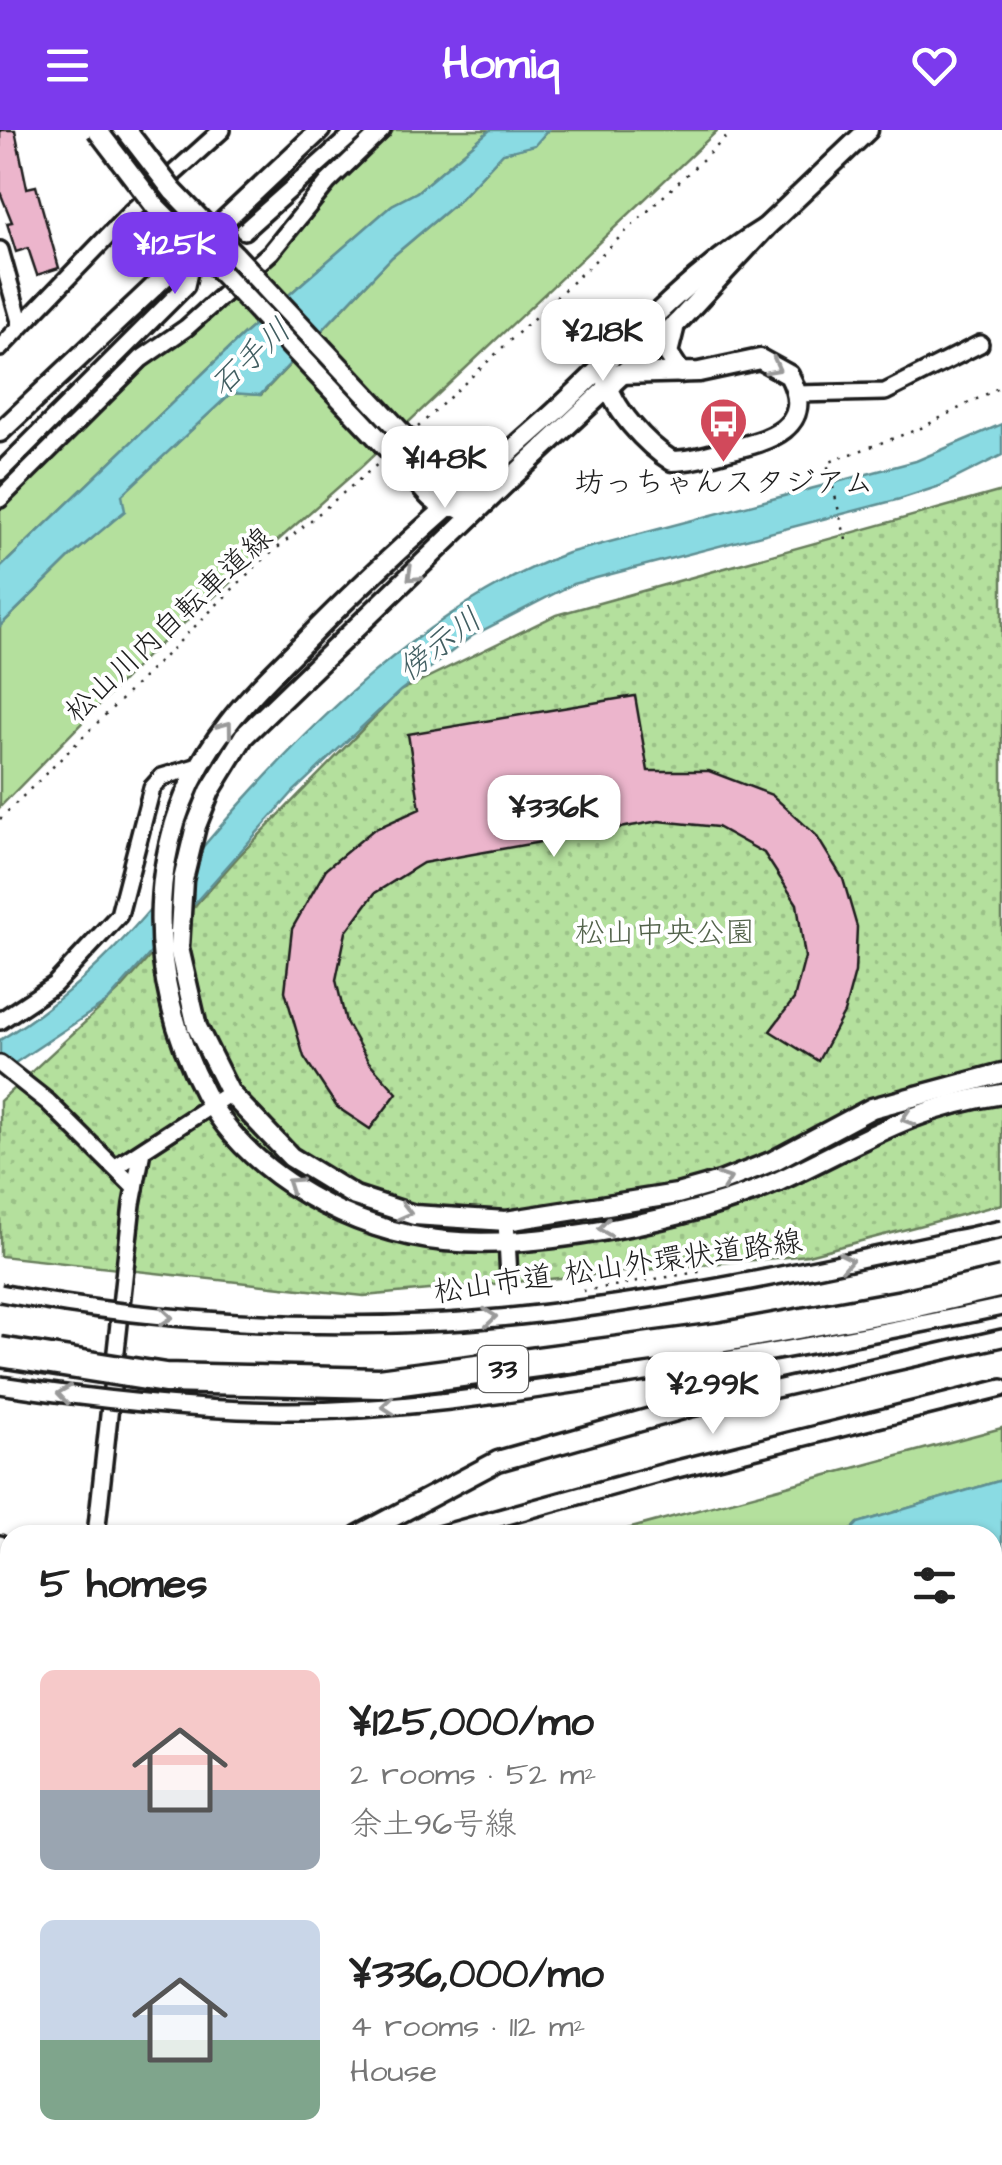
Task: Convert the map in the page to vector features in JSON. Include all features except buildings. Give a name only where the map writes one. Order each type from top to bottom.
[{"type":"highway","name":"33","points":[[0,1352],[164,1378],[379,1382],[534,1366],[719,1338],[903,1306],[1002,1282]]},
{"type":"street","points":[[97,130],[155,206],[414,476],[433,503],[454,505],[508,482]]},
{"type":"street","points":[[126,130],[173,191],[444,478],[454,505],[454,536]]},
{"type":"street","points":[[0,348],[132,211],[222,130]]},
{"type":"street","points":[[0,432],[320,130]]},
{"type":"street","points":[[244,231],[356,130]]},
{"type":"street","points":[[0,499],[141,359],[186,328],[280,243],[328,182],[382,130]]},
{"type":"street","points":[[868,130],[765,228],[679,321],[484,474],[454,505],[408,540],[238,712],[199,766],[176,820],[158,920],[166,990],[186,1053],[211,1105],[277,1173],[345,1215],[410,1236],[507,1242],[682,1215],[727,1202],[782,1179],[880,1128],[1002,1094]]},
{"type":"street","points":[[765,228],[674,296],[608,374],[580,415],[244,736],[210,791],[191,846],[178,917],[184,977],[197,1027],[230,1093],[291,1157],[355,1196],[414,1216],[506,1222],[677,1194],[720,1182],[773,1161],[872,1108],[1002,1073]]},
{"type":"street","points":[[0,472],[186,286],[195,245]]},
{"type":"street","points":[[0,250],[2,269],[21,325]]},
{"type":"street","points":[[679,321],[668,341],[668,354],[681,373]]},
{"type":"street","points":[[796,394],[885,392],[980,344]]},
{"type":"street","points":[[760,359],[789,374],[796,394],[793,419],[772,439],[684,461],[663,455],[629,419],[608,374],[681,373],[760,359]]},
{"type":"street","points":[[580,415],[606,408],[629,419]]},
{"type":"street","points":[[444,478],[462,482],[484,474]]},
{"type":"street","points":[[408,540],[422,508],[414,476]]},
{"type":"street","points":[[0,1021],[54,985],[119,915],[152,788],[162,777],[199,766]]},
{"type":"street","points":[[6,1070],[48,1102],[135,1188]]},
{"type":"street","points":[[116,1168],[230,1093]]},
{"type":"street","points":[[97,1525],[142,1151]]},
{"type":"street","points":[[506,1222],[509,1277]]},
{"type":"street","name":"松山市道 松山外環状道路線","points":[[0,1293],[95,1310],[213,1322],[448,1322],[705,1287],[1002,1229]]},
{"type":"street","points":[[683,1409],[704,1394],[750,1346],[937,1306],[976,1275],[1002,1268]]},
{"type":"street","points":[[0,1385],[155,1405],[280,1411],[382,1407],[702,1364],[1002,1307]]},
{"type":"street","points":[[379,1525],[498,1461],[683,1409],[1002,1338]]},
{"type":"street","points":[[474,1525],[664,1472],[1002,1388]]},
{"type":"path","points":[[425,420],[734,130]]},
{"type":"path","points":[[846,540],[827,463],[936,421],[1002,386]]},
{"type":"path","name":"松山川内自転車道線","points":[[0,818],[256,566],[373,468]]},
{"type":"path","points":[[575,1292],[721,1269]]},
{"type":"green space","points":[[394,130],[490,130],[417,192],[392,205],[243,335],[0,568],[0,509],[154,358],[276,261],[335,183]]},
{"type":"green space","points":[[548,130],[718,130],[360,468],[147,656],[0,807],[0,626],[71,556],[124,511],[121,495],[231,393],[261,395],[392,257],[457,202],[503,153],[534,145]]},
{"type":"green space","name":"松山中央公園","points":[[1002,491],[1002,1204],[808,1255],[364,1296],[0,1256],[0,1101],[122,988],[238,857],[400,691],[556,615]]},
{"type":"green space","points":[[1002,1428],[1002,1480],[856,1525],[642,1525]]},
{"type":"water","name":"石手川","points":[[490,130],[548,130],[535,145],[503,153],[457,202],[392,257],[260,395],[231,393],[122,495],[125,511],[71,556],[0,626],[0,568],[243,335],[392,205],[417,192]]},
{"type":"water","name":"傍示川","points":[[1002,424],[1002,455],[940,486],[573,584],[472,636],[400,691],[294,791],[108,1001],[0,1073],[0,1040],[91,972],[250,793],[331,711],[374,672],[468,603],[517,575],[568,553],[916,461]]},
{"type":"water","points":[[1002,1480],[1002,1525],[858,1523]]},
{"type":"place","name":"坊っちゃんスタジアム","points":[[724,464]]}]
